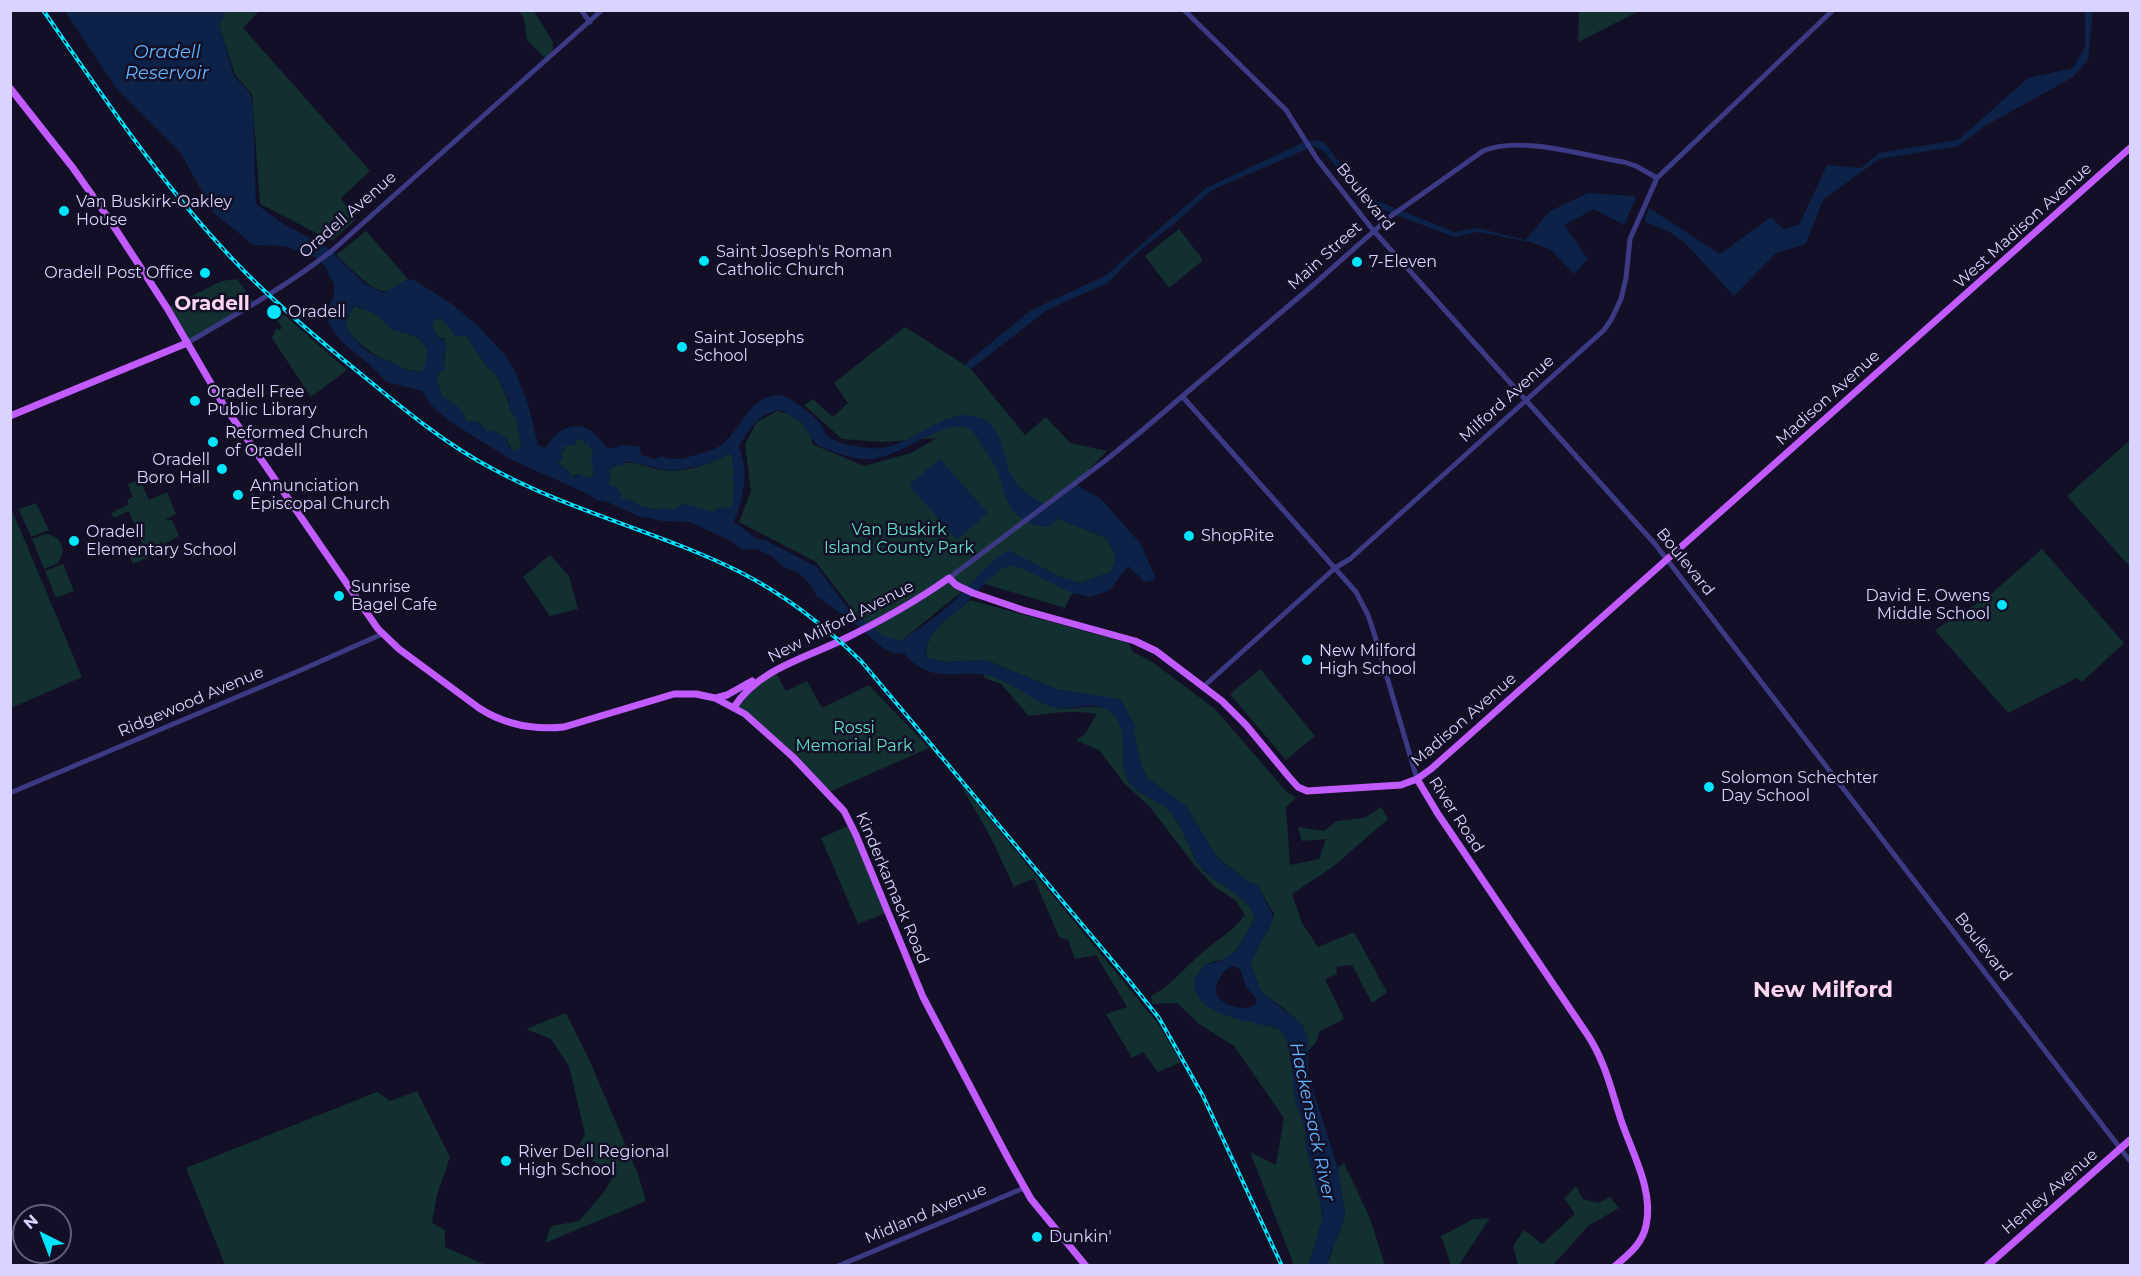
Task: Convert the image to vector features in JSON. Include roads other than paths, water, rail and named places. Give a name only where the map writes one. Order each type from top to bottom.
[{"type":"main road","name":"Kinderkamack Road","points":[[10,88],[108,217],[167,308],[228,412],[382,634],[479,708],[520,726],[564,727],[674,694],[696,694],[715,698],[745,714],[793,757],[844,811],[923,997],[1024,1188],[1086,1266]]},
{"type":"main road","name":"West Madison Avenue","points":[[1933,323],[2130,148]]},
{"type":"main road","name":"Madison Avenue","points":[[949,578],[956,585],[977,594],[1023,610],[1145,645],[1166,657],[1234,713],[1298,787],[1307,791],[1401,785],[1417,779],[1431,769],[1933,323]]},
{"type":"main road","name":"Oradell Avenue","points":[[10,416],[187,343]]},
{"type":"main road","name":"New Milford Avenue","points":[[734,707],[745,691],[765,675],[899,611],[949,578]]},
{"type":"main road","points":[[715,698],[727,695],[765,675]]},
{"type":"main road","name":"River Road","points":[[1417,779],[1438,814],[1603,1060],[1647,1201],[1647,1224],[1641,1241],[1615,1266]]},
{"type":"main road","name":"Henley Avenue","points":[[1987,1266],[2130,1140]]},
{"type":"street","points":[[581,10],[590,22]]},
{"type":"street","name":"Oradell Avenue","points":[[187,343],[254,303],[334,249],[602,10]]},
{"type":"street","name":"Boulevard","points":[[1184,10],[1286,110],[1311,150],[1373,230],[1667,559],[2130,1161]]},
{"type":"street","name":"Milford Avenue","points":[[1203,687],[1335,568],[1350,559],[1593,341],[1611,321],[1624,287],[1630,239],[1657,178],[1833,10]]},
{"type":"street","name":"Main Street","points":[[1051,501],[1106,460],[1312,286],[1390,216],[1483,151],[1517,144],[1624,162],[1657,178]]},
{"type":"street","name":"River Road","points":[[1182,396],[1356,592],[1368,615],[1417,779]]},
{"type":"street","name":"New Milford Avenue","points":[[949,578],[1051,501]]},
{"type":"street","name":"Ridgewood Avenue","points":[[10,793],[382,634]]},
{"type":"street","name":"Midland Avenue","points":[[838,1266],[1024,1188]]},
{"type":"water","points":[[65,11],[226,11],[219,25],[234,76],[250,93],[253,107],[256,204],[285,225],[327,247],[364,283],[384,293],[404,281],[413,279],[453,305],[477,325],[506,356],[514,369],[528,404],[538,445],[545,448],[558,433],[569,427],[582,426],[597,436],[609,449],[623,445],[639,446],[641,455],[655,459],[661,456],[674,459],[687,458],[712,450],[722,444],[754,406],[769,396],[778,395],[794,401],[805,410],[819,422],[829,437],[847,444],[868,448],[883,448],[898,443],[954,417],[969,415],[984,419],[998,436],[1012,477],[1031,496],[1049,506],[1075,484],[1101,499],[1140,543],[1156,578],[1146,583],[1128,566],[1110,590],[1091,597],[1071,593],[1023,569],[1013,566],[1003,568],[942,623],[930,637],[926,648],[927,658],[946,662],[986,660],[1056,689],[1120,699],[1135,725],[1134,733],[1141,765],[1148,779],[1185,805],[1217,857],[1247,881],[1258,886],[1274,918],[1250,963],[1260,989],[1303,1026],[1308,1038],[1309,1077],[1338,1168],[1345,1214],[1327,1265],[1309,1265],[1322,1220],[1321,1207],[1306,1147],[1305,1131],[1295,1098],[1287,1041],[1279,1029],[1241,1020],[1213,1010],[1202,1002],[1196,992],[1195,980],[1205,964],[1221,961],[1237,950],[1255,918],[1240,897],[1198,863],[1181,827],[1172,814],[1134,788],[1127,779],[1122,734],[1119,723],[1113,715],[1098,706],[1058,708],[1050,706],[997,678],[926,670],[915,664],[904,653],[895,654],[883,648],[852,621],[817,597],[812,587],[798,572],[783,567],[772,556],[756,549],[743,550],[731,541],[690,522],[662,521],[638,516],[605,501],[596,500],[588,494],[512,460],[449,421],[430,404],[422,391],[387,382],[342,342],[328,323],[330,312],[328,308],[334,295],[334,285],[325,266],[315,257],[285,246],[253,245],[214,213],[180,152],[116,88]],"holes":[[[354,306],[376,314],[391,329],[417,337],[425,344],[428,354],[423,371],[407,370],[374,355],[352,336],[347,328]],[[436,318],[445,323],[455,336],[466,336],[487,367],[497,376],[510,403],[509,408],[516,419],[522,446],[515,451],[508,446],[508,439],[494,431],[486,431],[478,422],[466,421],[460,409],[442,397],[436,378],[440,371],[445,370],[444,356],[447,347],[445,339],[439,338],[432,326]],[[780,410],[801,422],[819,446],[859,459],[884,456],[948,428],[966,427],[975,434],[992,461],[1008,502],[1016,514],[1032,524],[1043,527],[1054,523],[1056,518],[1106,538],[1116,556],[1111,572],[1080,583],[1061,577],[1008,550],[988,565],[932,620],[901,641],[882,635],[847,607],[817,567],[765,540],[757,539],[735,523],[743,493],[744,479],[744,464],[739,446],[751,428],[766,415]],[[584,438],[584,445],[588,443],[593,451],[591,457],[594,473],[591,477],[585,478],[581,473],[572,477],[557,463],[563,457],[560,452],[566,450],[563,448],[564,445],[574,446],[577,439],[581,441]],[[729,453],[734,457],[732,465],[735,473],[732,476],[733,505],[713,512],[684,504],[672,510],[642,507],[628,499],[621,499],[622,494],[615,486],[610,486],[609,470],[627,461],[669,471],[707,464]],[[1233,966],[1240,969],[1246,987],[1257,999],[1255,1005],[1238,1008],[1218,997],[1215,992],[1216,988],[1226,970]]]},
{"type":"water","points":[[2085,11],[2093,11],[2088,60],[2073,77],[1985,126],[1958,146],[1879,159],[1823,200],[1806,244],[1776,253],[1734,296],[1687,245],[1671,233],[1646,222],[1645,218],[1649,208],[1720,254],[1771,217],[1783,229],[1799,225],[1827,165],[1861,168],[1879,153],[1958,140],[2028,78],[2073,68],[2085,47]]},
{"type":"water","points":[[1312,140],[1324,142],[1356,184],[1370,198],[1455,232],[1478,228],[1525,240],[1550,211],[1588,193],[1636,198],[1624,225],[1594,209],[1564,225],[1588,259],[1574,274],[1551,250],[1530,242],[1478,232],[1454,237],[1367,204],[1352,189],[1325,152],[1314,146],[1212,190],[1136,254],[1108,283],[1047,310],[971,369],[964,365],[1031,310],[1105,276],[1206,188]]},
{"type":"water","points":[[940,459],[988,513],[958,539],[910,486]]},
{"type":"railway","points":[[43,10],[139,146],[217,243],[290,314],[397,404],[460,449],[523,484],[679,545],[757,581],[804,612],[861,661],[1159,1018],[1203,1096],[1282,1266]]},
{"type":"place","name":"Van Buskirk-Oakley House","points":[[64,211]]},
{"type":"place","name":"Saint Joseph's Roman Catholic Church","points":[[704,261]]},
{"type":"place","name":"7-Eleven","points":[[1357,262]]},
{"type":"place","name":"Oradell Post Office","points":[[205,273]]},
{"type":"place","name":"Oradell","points":[[274,312]]},
{"type":"place","name":"Saint Josephs School","points":[[682,347]]},
{"type":"place","name":"Oradell Free Public Library","points":[[195,401]]},
{"type":"place","name":"Reformed Church of Oradell","points":[[213,442]]},
{"type":"place","name":"Oradell Boro Hall","points":[[222,469]]},
{"type":"place","name":"Annunciation Episcopal Church","points":[[238,495]]},
{"type":"place","name":"ShopRite","points":[[1189,536]]},
{"type":"place","name":"Oradell Elementary School","points":[[74,541]]},
{"type":"place","name":"Sunrise Bagel Cafe","points":[[339,596]]},
{"type":"place","name":"David E. Owens Middle School","points":[[2002,605]]},
{"type":"place","name":"New Milford High School","points":[[1307,660]]},
{"type":"place","name":"Solomon Schechter Day School","points":[[1709,787]]},
{"type":"place","name":"River Dell Regional High School","points":[[506,1161]]},
{"type":"place","name":"Dunkin'","points":[[1037,1237]]},
{"type":"district","name":"Oradell","points":[[212,304]]},
{"type":"district","name":"New Milford","points":[[1823,991]]},
{"type":"water label","name":"Oradell Reservoir","points":[[167,63]]},
{"type":"water label","name":"Hackensack River","points":[[1312,1122]]},
{"type":"park label","name":"Van Buskirk Island County Park","points":[[899,539]]},
{"type":"park label","name":"Rossi Memorial Park","points":[[854,737]]}]
